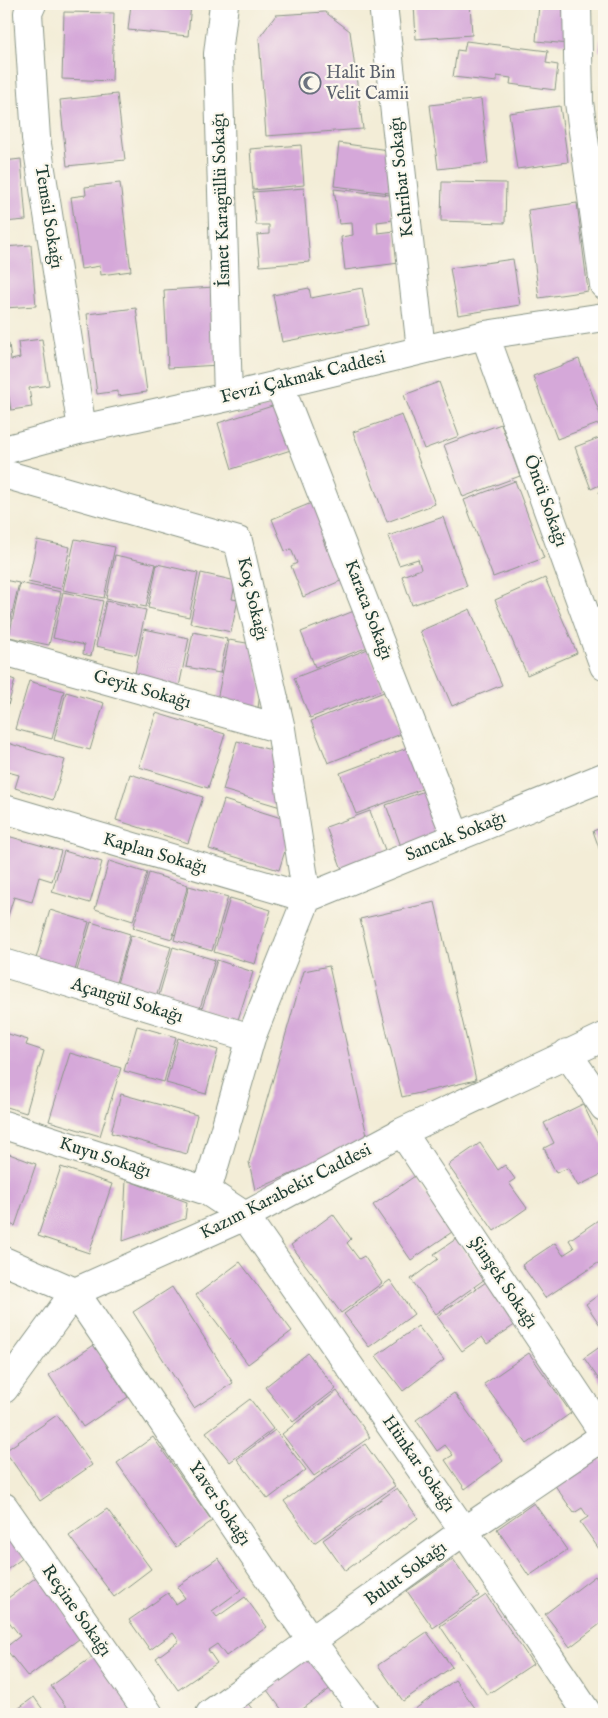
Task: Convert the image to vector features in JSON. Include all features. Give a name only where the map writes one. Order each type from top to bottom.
[{"type":"street","name":"Temsil Sokağı","points":[[32,4],[28,13],[36,138],[82,429]]},
{"type":"street","name":"İsmet Karagüllü Sokağı","points":[[224,4],[218,54],[228,397]]},
{"type":"street","name":"Kehribar Sokağı","points":[[384,4],[421,350]]},
{"type":"street","points":[[578,4],[579,102],[604,285]]},
{"type":"street","name":"Fevzi Çakmak Caddesi","points":[[4,450],[82,429],[228,397],[485,335],[604,317]]},
{"type":"street","name":"Öncü Sokağı","points":[[485,335],[604,666]]},
{"type":"street","name":"Karaca Sokağı","points":[[279,384],[456,837]]},
{"type":"street","name":"Koç Sokağı","points":[[4,474],[238,540],[281,730],[307,898]]},
{"type":"street","name":"Geyik Sokağı","points":[[4,651],[281,730]]},
{"type":"street","name":"Sancak Sokağı","points":[[307,898],[604,777]]},
{"type":"street","name":"Kaplan Sokağı","points":[[4,809],[307,898]]},
{"type":"street","points":[[207,1191],[251,1038],[307,898]]},
{"type":"street","name":"Açangül Sokağı","points":[[4,963],[251,1038]]},
{"type":"street","name":"Kazım Karabekir Caddesi","points":[[4,1389],[75,1292],[245,1216],[402,1132],[604,1037]]},
{"type":"street","points":[[567,1053],[604,1107]]},
{"type":"street","name":"Kuyu Sokağı","points":[[4,1125],[207,1191],[245,1216]]},
{"type":"street","name":"Şimşek Sokağı","points":[[402,1132],[604,1435]]},
{"type":"street","name":"Hünkar Sokağı","points":[[245,1216],[464,1531],[588,1714]]},
{"type":"street","points":[[4,1261],[75,1292]]},
{"type":"street","name":"Yaver Sokağı","points":[[75,1292],[312,1642],[366,1714]]},
{"type":"street","name":"Bulut Sokağı","points":[[210,1714],[464,1531],[604,1435]]},
{"type":"street","name":"Reçine Sokağı","points":[[4,1507],[149,1714]]},
{"type":"building","points":[[131,4],[191,4],[188,36],[128,30]]},
{"type":"building","points":[[414,4],[470,4],[472,35],[416,39]]},
{"type":"building","points":[[539,4],[574,4],[570,44],[536,41]]},
{"type":"building","points":[[64,12],[114,13],[112,81],[62,79]]},
{"type":"building","name":"Halit Bin Velit Camii","points":[[325,12],[350,31],[363,129],[266,136],[259,38],[276,15]]},
{"type":"building","points":[[603,20],[604,51],[599,51]]},
{"type":"building","points":[[466,41],[548,51],[546,63],[558,65],[555,90],[510,84],[511,78],[497,76],[497,82],[453,77],[457,50],[464,51]]},
{"type":"building","points":[[117,94],[125,160],[67,166],[60,100]]},
{"type":"building","points":[[481,99],[488,163],[438,169],[430,105]]},
{"type":"building","points":[[560,106],[568,162],[517,169],[509,113]]},
{"type":"building","points":[[339,143],[395,151],[390,193],[334,186]]},
{"type":"building","points":[[301,145],[304,185],[253,190],[250,149]]},
{"type":"building","points":[[21,159],[26,220],[4,222],[4,161]]},
{"type":"building","points":[[442,182],[506,183],[505,223],[441,221]]},
{"type":"building","points":[[120,183],[131,271],[101,275],[100,266],[81,269],[71,197],[86,195],[85,187]]},
{"type":"building","points":[[304,188],[310,262],[260,266],[257,235],[269,234],[269,225],[256,225],[253,192]]},
{"type":"building","points":[[334,189],[390,195],[393,220],[377,222],[378,233],[395,231],[399,263],[345,270],[341,237],[353,235],[352,223],[339,224]]},
{"type":"building","points":[[577,203],[588,291],[539,298],[528,210]]},
{"type":"building","points":[[31,245],[36,306],[4,308],[4,247]]},
{"type":"building","points":[[513,259],[520,305],[458,315],[450,268]]},
{"type":"building","points":[[215,287],[219,365],[168,368],[164,290]]},
{"type":"building","points":[[309,288],[311,298],[362,288],[369,325],[282,342],[273,295]]},
{"type":"building","points":[[136,308],[147,392],[118,396],[118,391],[97,394],[87,314]]},
{"type":"building","points":[[42,339],[49,385],[29,388],[32,407],[11,410],[8,392],[4,392],[4,344],[9,344],[11,360],[20,358],[18,342]]},
{"type":"building","points":[[579,359],[603,422],[557,439],[533,376]]},
{"type":"building","points":[[439,382],[459,436],[424,449],[404,395]]},
{"type":"building","points":[[285,402],[300,447],[232,469],[218,423]]},
{"type":"building","points":[[402,415],[435,504],[387,522],[353,432]]},
{"type":"building","points":[[501,424],[520,476],[463,497],[444,445]]},
{"type":"building","points":[[604,436],[604,483],[591,489],[575,447]]},
{"type":"building","points":[[515,481],[544,558],[493,577],[464,500]]},
{"type":"building","points":[[604,490],[604,505],[599,492]]},
{"type":"building","points":[[314,502],[328,537],[323,540],[327,551],[333,549],[345,579],[303,597],[291,566],[297,563],[291,549],[285,551],[272,519]]},
{"type":"building","points":[[443,517],[467,586],[412,605],[402,576],[421,569],[418,559],[399,565],[388,536]]},
{"type":"building","points":[[75,539],[115,547],[104,598],[63,590]]},
{"type":"building","points":[[37,540],[70,547],[61,589],[28,582]]},
{"type":"building","points":[[115,555],[156,564],[146,607],[106,599]]},
{"type":"building","points":[[157,564],[198,573],[189,617],[148,608]]},
{"type":"building","points":[[201,573],[236,581],[232,599],[238,600],[231,632],[190,623]]},
{"type":"building","points":[[545,578],[577,653],[527,675],[495,600]]},
{"type":"building","points":[[4,580],[19,583],[8,631],[4,630]]},
{"type":"building","points":[[20,583],[61,592],[49,645],[9,637]]},
{"type":"building","points":[[63,592],[103,601],[91,656],[83,654],[84,645],[53,638]]},
{"type":"building","points":[[106,601],[146,610],[136,655],[96,646]]},
{"type":"building","points":[[470,609],[502,685],[452,706],[420,631]]},
{"type":"building","points":[[354,611],[368,647],[315,667],[301,632]]},
{"type":"building","points":[[144,629],[189,638],[179,687],[134,678]]},
{"type":"building","points":[[193,632],[227,639],[220,673],[186,667]]},
{"type":"building","points":[[229,640],[252,644],[261,688],[258,708],[217,700]]},
{"type":"building","points":[[368,649],[384,689],[310,718],[294,678]]},
{"type":"building","points":[[4,676],[15,680],[4,720]]},
{"type":"building","points":[[29,681],[64,691],[52,739],[15,729]]},
{"type":"building","points":[[66,692],[104,703],[90,750],[54,740]]},
{"type":"building","points":[[384,692],[401,734],[328,763],[311,721]]},
{"type":"building","points":[[156,713],[225,734],[208,788],[139,767]]},
{"type":"building","points":[[237,741],[275,751],[284,808],[223,790]]},
{"type":"building","points":[[4,742],[65,760],[53,800],[15,788],[19,775],[8,772],[4,783]]},
{"type":"building","points":[[407,748],[422,789],[356,814],[340,773]]},
{"type":"building","points":[[130,774],[203,797],[188,843],[116,820]]},
{"type":"building","points":[[430,789],[448,836],[403,852],[386,805]]},
{"type":"building","points":[[224,800],[294,822],[279,870],[209,849]]},
{"type":"building","points":[[370,811],[387,855],[343,872],[326,827]]},
{"type":"building","points":[[604,827],[604,862],[593,831]]},
{"type":"building","points":[[4,835],[61,851],[52,881],[39,877],[32,902],[14,897],[5,925],[4,925]]},
{"type":"building","points":[[64,851],[102,862],[90,903],[52,892]]},
{"type":"building","points":[[109,861],[147,873],[133,921],[95,909]]},
{"type":"building","points":[[149,873],[188,885],[172,939],[133,928]]},
{"type":"building","points":[[189,886],[228,897],[212,951],[174,940]]},
{"type":"building","points":[[230,898],[271,910],[255,964],[214,952]]},
{"type":"building","points":[[435,902],[476,1080],[402,1097],[360,919]]},
{"type":"building","points":[[50,910],[89,922],[74,974],[35,962]]},
{"type":"building","points":[[91,922],[130,934],[115,986],[76,974]]},
{"type":"building","points":[[131,935],[171,947],[156,998],[116,987]]},
{"type":"building","points":[[173,947],[215,960],[199,1011],[158,999]]},
{"type":"building","points":[[217,960],[253,972],[237,1023],[201,1012]]},
{"type":"building","points":[[329,966],[368,1140],[255,1190],[249,1162],[304,971]]},
{"type":"building","points":[[137,1026],[176,1037],[164,1082],[124,1071]]},
{"type":"building","points":[[5,1033],[28,1040],[26,1045],[44,1051],[26,1113],[4,1106]]},
{"type":"building","points":[[178,1038],[218,1050],[206,1094],[166,1083]]},
{"type":"building","points":[[70,1053],[121,1068],[100,1136],[49,1121]]},
{"type":"building","points":[[121,1094],[197,1115],[187,1154],[111,1133]]},
{"type":"building","points":[[583,1104],[604,1148],[604,1173],[578,1186],[568,1168],[556,1173],[544,1148],[554,1143],[544,1123]]},
{"type":"building","points":[[480,1143],[498,1170],[505,1165],[515,1179],[509,1183],[527,1208],[494,1231],[448,1165]]},
{"type":"building","points":[[4,1152],[36,1164],[15,1226],[4,1222]]},
{"type":"building","points":[[61,1167],[112,1184],[89,1253],[38,1236]]},
{"type":"building","points":[[415,1176],[452,1232],[411,1260],[373,1205]]},
{"type":"building","points":[[126,1180],[187,1202],[185,1219],[123,1241]]},
{"type":"building","points":[[333,1214],[351,1239],[347,1243],[359,1259],[364,1256],[382,1283],[341,1313],[291,1245]]},
{"type":"building","points":[[604,1216],[604,1259],[545,1298],[522,1265],[555,1243],[563,1255],[574,1248],[569,1240]]},
{"type":"building","points":[[456,1239],[485,1279],[436,1314],[411,1279],[438,1259],[434,1254]]},
{"type":"building","points":[[240,1262],[292,1331],[248,1364],[196,1295]]},
{"type":"building","points":[[390,1280],[414,1314],[369,1347],[344,1314]]},
{"type":"building","points":[[486,1282],[516,1324],[487,1344],[482,1337],[462,1351],[437,1316]]},
{"type":"building","points":[[172,1287],[233,1383],[194,1408],[133,1312]]},
{"type":"building","points":[[604,1291],[604,1331],[586,1304]]},
{"type":"building","points":[[418,1326],[444,1360],[403,1391],[376,1356]]},
{"type":"building","points":[[604,1344],[604,1387],[584,1358]]},
{"type":"building","points":[[94,1345],[128,1397],[83,1427],[49,1375]]},
{"type":"building","points":[[308,1353],[336,1389],[293,1422],[265,1387]]},
{"type":"building","points":[[529,1353],[571,1413],[527,1444],[484,1384]]},
{"type":"building","points":[[337,1391],[370,1437],[314,1476],[282,1434]]},
{"type":"building","points":[[454,1393],[503,1461],[465,1489],[445,1460],[453,1455],[445,1445],[437,1451],[416,1420]]},
{"type":"building","points":[[250,1399],[273,1429],[230,1462],[206,1432]]},
{"type":"building","points":[[57,1415],[92,1465],[40,1501],[5,1451]]},
{"type":"building","points":[[275,1430],[306,1470],[268,1499],[237,1459]]},
{"type":"building","points":[[153,1437],[212,1521],[176,1547],[117,1463]]},
{"type":"building","points":[[365,1444],[395,1486],[314,1543],[284,1501]]},
{"type":"building","points":[[597,1454],[604,1464],[604,1545],[599,1549],[580,1522],[588,1517],[582,1508],[574,1513],[554,1484]]},
{"type":"building","points":[[397,1488],[418,1518],[345,1571],[323,1540]]},
{"type":"building","points":[[534,1503],[567,1550],[529,1576],[497,1529]]},
{"type":"building","points":[[107,1509],[151,1569],[114,1597],[69,1536]]},
{"type":"building","points":[[4,1529],[24,1557],[4,1572]]},
{"type":"building","points":[[218,1558],[241,1590],[212,1611],[217,1617],[245,1597],[267,1627],[226,1656],[217,1644],[208,1650],[217,1663],[178,1690],[156,1658],[179,1641],[173,1633],[150,1650],[129,1620],[168,1593],[176,1604],[185,1598],[177,1587]]},
{"type":"building","points":[[453,1559],[479,1596],[433,1628],[407,1591]]},
{"type":"building","points":[[39,1575],[83,1636],[28,1677],[5,1648],[20,1636],[4,1615],[4,1601]]},
{"type":"building","points":[[595,1576],[604,1588],[604,1621],[570,1647],[545,1614]]},
{"type":"building","points":[[486,1595],[533,1664],[487,1695],[440,1626]]},
{"type":"building","points":[[427,1632],[452,1667],[403,1701],[378,1665]]},
{"type":"building","points":[[311,1651],[335,1685],[296,1714],[285,1714],[264,1686]]},
{"type":"building","points":[[95,1655],[138,1714],[80,1714],[75,1707],[69,1711],[51,1686]]},
{"type":"building","points":[[455,1680],[478,1712],[474,1714],[413,1714],[411,1712]]},
{"type":"building","points":[[34,1697],[46,1714],[11,1714]]},
{"type":"building","points":[[246,1701],[256,1714],[228,1714]]},
{"type":"place","name":"Halit Bin Velit Camii","points":[[310,83]]}]
